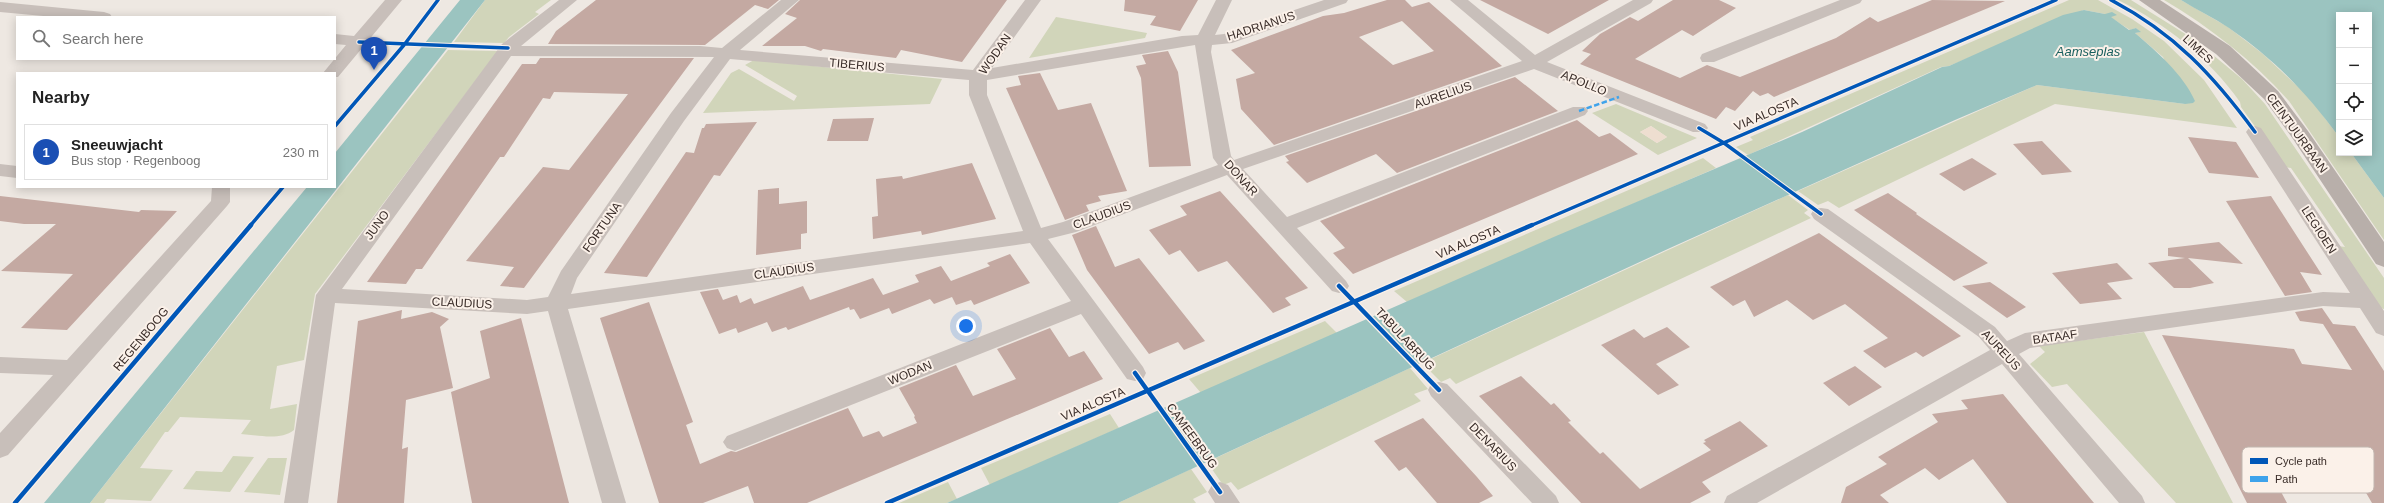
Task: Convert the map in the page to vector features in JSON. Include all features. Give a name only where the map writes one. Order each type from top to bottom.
[{"type":"street","points":[[333,72],[394,0]]},
{"type":"street","name":"JUNO","points":[[296,503],[326,295],[506,51],[569,0]]},
{"type":"street","name":"FORTUNA","points":[[556,303],[568,276],[677,116],[726,53],[791,0]]},
{"type":"street","name":"WODAN","points":[[1033,0],[978,76],[978,95],[1035,236],[1135,373]]},
{"type":"street","name":"DONAR","points":[[1224,0],[1204,40],[1203,52],[1222,158],[1339,286]]},
{"type":"street","name":"HADRIANUS","points":[[1204,40],[1226,39],[1340,0]]},
{"type":"street","name":"APOLLO","points":[[1458,0],[1534,63],[1699,128]]},
{"type":"street","name":"AURELIUS","points":[[1231,167],[1534,63],[1645,0]]},
{"type":"street","points":[[1708,58],[1854,0]]},
{"type":"street","name":"CEINTUURBAAN","points":[[2148,0],[2223,50],[2271,95],[2297,130],[2384,259]]},
{"type":"street","points":[[0,7],[94,16]]},
{"type":"street","points":[[336,39],[359,42]]},
{"type":"street","name":"TIBERIUS","points":[[506,51],[700,51],[978,76],[1182,41],[1204,40]]},
{"type":"street","points":[[1284,226],[1579,111]]},
{"type":"street","name":"LEGIOEN","points":[[2255,132],[2384,328]]},
{"type":"street","name":"CLAUDIUS","points":[[326,295],[527,307],[1035,236],[1069,227],[1231,167]]},
{"type":"street","points":[[0,170],[16,172]]},
{"type":"street","points":[[0,449],[220,202],[221,188]]},
{"type":"street","name":"AUREUS","points":[[1821,214],[1987,332],[2133,503]]},
{"type":"street","name":"BATAAF","points":[[1736,503],[2025,341],[2323,299],[2366,301]]},
{"type":"street","points":[[556,303],[614,503]]},
{"type":"street","name":"WODAN","points":[[735,442],[1084,304]]},
{"type":"street","points":[[0,365],[71,368]]},
{"type":"street","name":"DENARIUS","points":[[1439,390],[1547,503]]},
{"type":"green space","points":[[485,0],[551,0],[535,12],[539,14],[509,37],[504,43],[454,42]]},
{"type":"green space","points":[[2069,0],[2098,0],[2132,19],[2164,41],[2204,80],[2237,128],[2055,104],[1839,208],[1828,201],[1818,205],[1798,191],[2037,85],[2185,104],[2163,57],[2135,33],[2140,32],[2136,28],[2130,30],[2105,14],[2084,10],[1949,66],[1941,67],[1748,155],[1736,147],[1753,140],[1750,137]]},
{"type":"green space","points":[[2118,0],[2131,0],[2195,40],[2242,79],[2265,104],[2384,278],[2384,309],[2380,308],[2338,246],[2345,247],[2291,168],[2284,167],[2241,107],[2240,102],[2228,86],[2215,71],[2170,31],[2136,9]]},
{"type":"green space","points":[[2164,0],[2181,0],[2228,27],[2263,54],[2310,98],[2336,133],[2336,156],[2353,156],[2384,198],[2384,240],[2289,101],[2246,58],[2214,33]]},
{"type":"green space","points":[[1056,17],[1147,33],[1145,38],[1029,58]]},
{"type":"green space","points":[[448,50],[498,51],[315,294],[304,360],[277,366],[270,409],[297,404],[294,430],[276,436],[241,434],[251,420],[180,417],[168,432],[165,432],[140,468],[173,470],[151,501],[107,499],[104,503],[90,503]]},
{"type":"green space","points":[[754,60],[942,79],[930,104],[703,113],[731,73],[739,69],[794,101],[797,96],[745,65]]},
{"type":"green space","points":[[1616,104],[1697,138],[1658,155],[1592,113]],"holes":[[[1651,126],[1667,137],[1657,143],[1640,132]]]},
{"type":"green space","points":[[1703,158],[1716,168],[1407,302],[1394,291]]},
{"type":"green space","points":[[1788,195],[1808,210],[1804,213],[1811,218],[1456,384],[1450,378],[1441,382],[1422,363]]},
{"type":"green space","points":[[1325,321],[1337,333],[1201,393],[1189,379]]},
{"type":"green space","points":[[2144,332],[2233,503],[2176,503],[2067,384],[2052,387],[2030,364],[2045,352],[2039,346]]},
{"type":"green space","points":[[1410,368],[1428,389],[1414,394],[1421,401],[1238,490],[1231,482],[1223,485],[1207,462]]},
{"type":"green space","points":[[1110,414],[1119,428],[990,485],[981,468]]},
{"type":"green space","points":[[233,456],[254,457],[230,492],[183,489],[196,471],[222,472]]},
{"type":"green space","points":[[268,458],[287,458],[280,495],[244,492]]},
{"type":"green space","points":[[1191,469],[1207,492],[1193,499],[1196,503],[1118,503]]},
{"type":"green space","points":[[948,482],[957,499],[947,503],[899,503]]},
{"type":"shaded area","points":[[1651,126],[1667,137],[1657,143],[1640,132]]},
{"type":"water","points":[[460,0],[485,0],[90,503],[44,503],[306,188],[336,188],[336,152]]},
{"type":"water","points":[[2181,0],[2384,0],[2384,198],[2353,156],[2372,156],[2372,12],[2336,12],[2336,133],[2314,105],[2289,78],[2246,40]]},
{"type":"water","name":"Aamseplas","points":[[2084,10],[2105,14],[2112,12],[2117,15],[2111,17],[2129,30],[2136,28],[2141,32],[2135,33],[2177,73],[2190,91],[2195,101],[2193,103],[2185,104],[2037,85],[1955,120],[1670,248],[1118,503],[947,503],[1556,236],[1802,132],[1942,67],[1949,66],[2063,15]]},
{"type":"building","points":[[596,0],[779,0],[768,9],[755,5],[705,45],[548,44],[556,31]]},
{"type":"building","points":[[800,0],[1007,0],[962,62],[901,50],[896,58],[823,49],[821,51],[805,46],[762,46],[797,18],[785,14]]},
{"type":"building","points":[[1125,0],[1198,0],[1180,31],[1150,25],[1156,16],[1124,11]]},
{"type":"building","points":[[1387,0],[1405,0],[1412,7],[1429,2],[1502,66],[1274,145],[1241,109],[1236,79],[1255,73],[1231,50],[1323,16],[1344,13]],"holes":[[[1402,21],[1434,51],[1393,65],[1359,37]]]},
{"type":"building","points":[[1480,0],[1609,0],[1548,34]]},
{"type":"building","points":[[1673,0],[1719,0],[1736,8],[1693,36],[1682,30],[1635,59],[1680,78],[1707,65],[1740,77],[1836,38],[1870,17],[1878,22],[1932,0],[2005,1],[1774,97],[1768,93],[1760,96],[1753,91],[1735,111],[1726,107],[1716,119],[1580,64],[1591,54],[1582,51],[1600,34],[1630,17],[1638,21]]},
{"type":"building","points":[[1168,51],[1178,72],[1191,166],[1149,167],[1141,78],[1136,66],[1146,64],[1142,55]]},
{"type":"building","points":[[540,58],[694,58],[524,288],[500,286],[514,267],[466,261],[543,167],[569,170],[628,94],[554,92],[550,99],[543,98],[504,157],[500,157],[422,269],[416,269],[406,284],[367,282],[522,64],[536,64]]},
{"type":"building","points":[[1040,73],[1058,110],[1091,103],[1127,191],[1098,196],[1101,201],[1086,205],[1089,211],[1065,220],[1006,88],[1021,85],[1018,76]]},
{"type":"building","points":[[1515,77],[1558,111],[1397,173],[1376,154],[1307,183],[1286,162],[1289,161],[1285,156]]},
{"type":"building","points":[[874,118],[868,141],[827,141],[833,119]]},
{"type":"building","points":[[1577,120],[1599,137],[1610,133],[1638,154],[1353,274],[1333,253],[1345,248],[1320,221]]},
{"type":"building","points":[[757,122],[720,176],[714,175],[647,277],[604,273],[686,152],[694,153],[702,128],[704,128],[706,124]]},
{"type":"building","points":[[2188,137],[2236,142],[2259,178],[2209,173]]},
{"type":"building","points":[[2042,141],[2072,172],[2042,175],[2013,144]]},
{"type":"building","points":[[1972,158],[1997,174],[1964,191],[1939,174]]},
{"type":"building","points":[[972,163],[996,219],[922,235],[921,231],[873,239],[872,217],[878,216],[876,179],[902,176],[903,179]]},
{"type":"building","points":[[779,188],[779,204],[807,201],[807,233],[801,234],[801,249],[756,255],[758,190]]},
{"type":"building","points":[[1220,191],[1308,288],[1285,298],[1291,305],[1273,313],[1227,261],[1198,272],[1180,250],[1169,255],[1149,230],[1187,215],[1180,206]]},
{"type":"building","points":[[1888,193],[1988,263],[1954,281],[1854,210]]},
{"type":"building","points":[[0,196],[139,212],[141,210],[177,211],[67,330],[21,328],[73,274],[1,271],[56,224],[24,224],[0,221]]},
{"type":"building","points":[[2271,196],[2322,275],[2300,272],[2312,292],[2285,296],[2226,201]]},
{"type":"building","points":[[1096,226],[1115,267],[1139,258],[1205,341],[1184,350],[1178,342],[1149,354],[1087,270],[1072,235]]},
{"type":"building","points":[[1819,233],[1961,336],[1923,357],[1916,352],[1885,368],[1863,351],[1888,338],[1845,304],[1813,320],[1787,300],[1754,317],[1745,300],[1733,306],[1710,287]]},
{"type":"building","points":[[2219,242],[2243,264],[2188,258],[2214,283],[2190,288],[2174,288],[2148,263],[2185,258],[2168,256],[2168,248]]},
{"type":"building","points":[[1010,254],[1030,283],[974,305],[971,300],[956,305],[952,297],[934,304],[930,299],[892,314],[889,308],[860,319],[854,309],[850,310],[849,307],[788,330],[786,327],[772,332],[767,322],[738,333],[736,328],[719,334],[700,292],[718,289],[723,300],[737,295],[740,303],[751,298],[754,304],[803,286],[810,300],[873,278],[883,295],[919,282],[915,275],[941,266],[951,281],[990,266],[987,263]]},
{"type":"building","points":[[2117,263],[2133,279],[2107,283],[2122,299],[2080,304],[2052,273]]},
{"type":"building","points":[[1990,282],[2026,307],[2007,318],[1962,286]]},
{"type":"building","points":[[649,302],[693,422],[686,425],[700,464],[731,451],[736,452],[848,408],[863,437],[879,431],[883,437],[917,423],[914,417],[915,416],[899,388],[956,365],[973,396],[1016,379],[997,349],[1050,328],[1069,357],[1084,351],[1103,379],[807,503],[754,503],[748,486],[703,503],[659,503],[600,318]]},
{"type":"building","points":[[2322,308],[2333,324],[2355,326],[2384,371],[2384,503],[2372,503],[2366,493],[2374,493],[2374,447],[2242,447],[2242,493],[2282,493],[2287,503],[2247,503],[2162,335],[2294,349],[2302,364],[2352,370],[2323,324],[2300,321],[2295,312]]},
{"type":"building","points":[[402,310],[401,319],[432,312],[449,319],[440,327],[453,388],[406,400],[402,449],[408,447],[404,503],[337,503],[358,321]]},
{"type":"building","points":[[521,318],[569,503],[472,503],[451,392],[490,378],[480,331]]},
{"type":"building","points":[[1667,327],[1690,347],[1656,364],[1679,385],[1658,395],[1601,345],[1634,329],[1644,338]]},
{"type":"building","points":[[1855,366],[1882,387],[1849,406],[1823,383]]},
{"type":"building","points":[[1521,376],[1551,405],[1554,403],[1571,421],[1568,422],[1600,454],[1603,452],[1640,489],[1711,450],[1703,443],[1706,442],[1704,440],[1740,421],[1768,446],[1702,482],[1711,492],[1690,503],[1581,503],[1479,396]]},
{"type":"building","points":[[2003,394],[2094,503],[2007,503],[1973,459],[1939,480],[1925,468],[1880,495],[1889,503],[1841,503],[1846,487],[1887,464],[1878,457],[1938,422],[1932,414],[1968,409],[1961,400]]},
{"type":"building","points":[[1423,418],[1493,496],[1479,503],[1437,503],[1406,467],[1399,471],[1374,441]]},
{"type":"marked path","points":[[1579,111],[1619,97]]},
{"type":"cycle path","points":[[336,125],[404,45],[438,0]]},
{"type":"cycle path","name":"VIA ALOSTA","points":[[887,503],[2056,0]]},
{"type":"cycle path","name":"LIMES","points":[[2111,0],[2155,25],[2192,56],[2209,73],[2255,132]]},
{"type":"cycle path","points":[[359,42],[508,48]]},
{"type":"cycle path","points":[[1699,128],[1724,143],[1821,214]]},
{"type":"cycle path","name":"REGENBOOG","points":[[15,503],[282,188]]},
{"type":"cycle path","name":"TABULABRUG","points":[[1339,286],[1439,390]]},
{"type":"cycle path","name":"CAMEEBRUG","points":[[1135,373],[1220,492]]},
{"type":"place","name":"Sneeuwjacht","points":[[374,70]]}]
